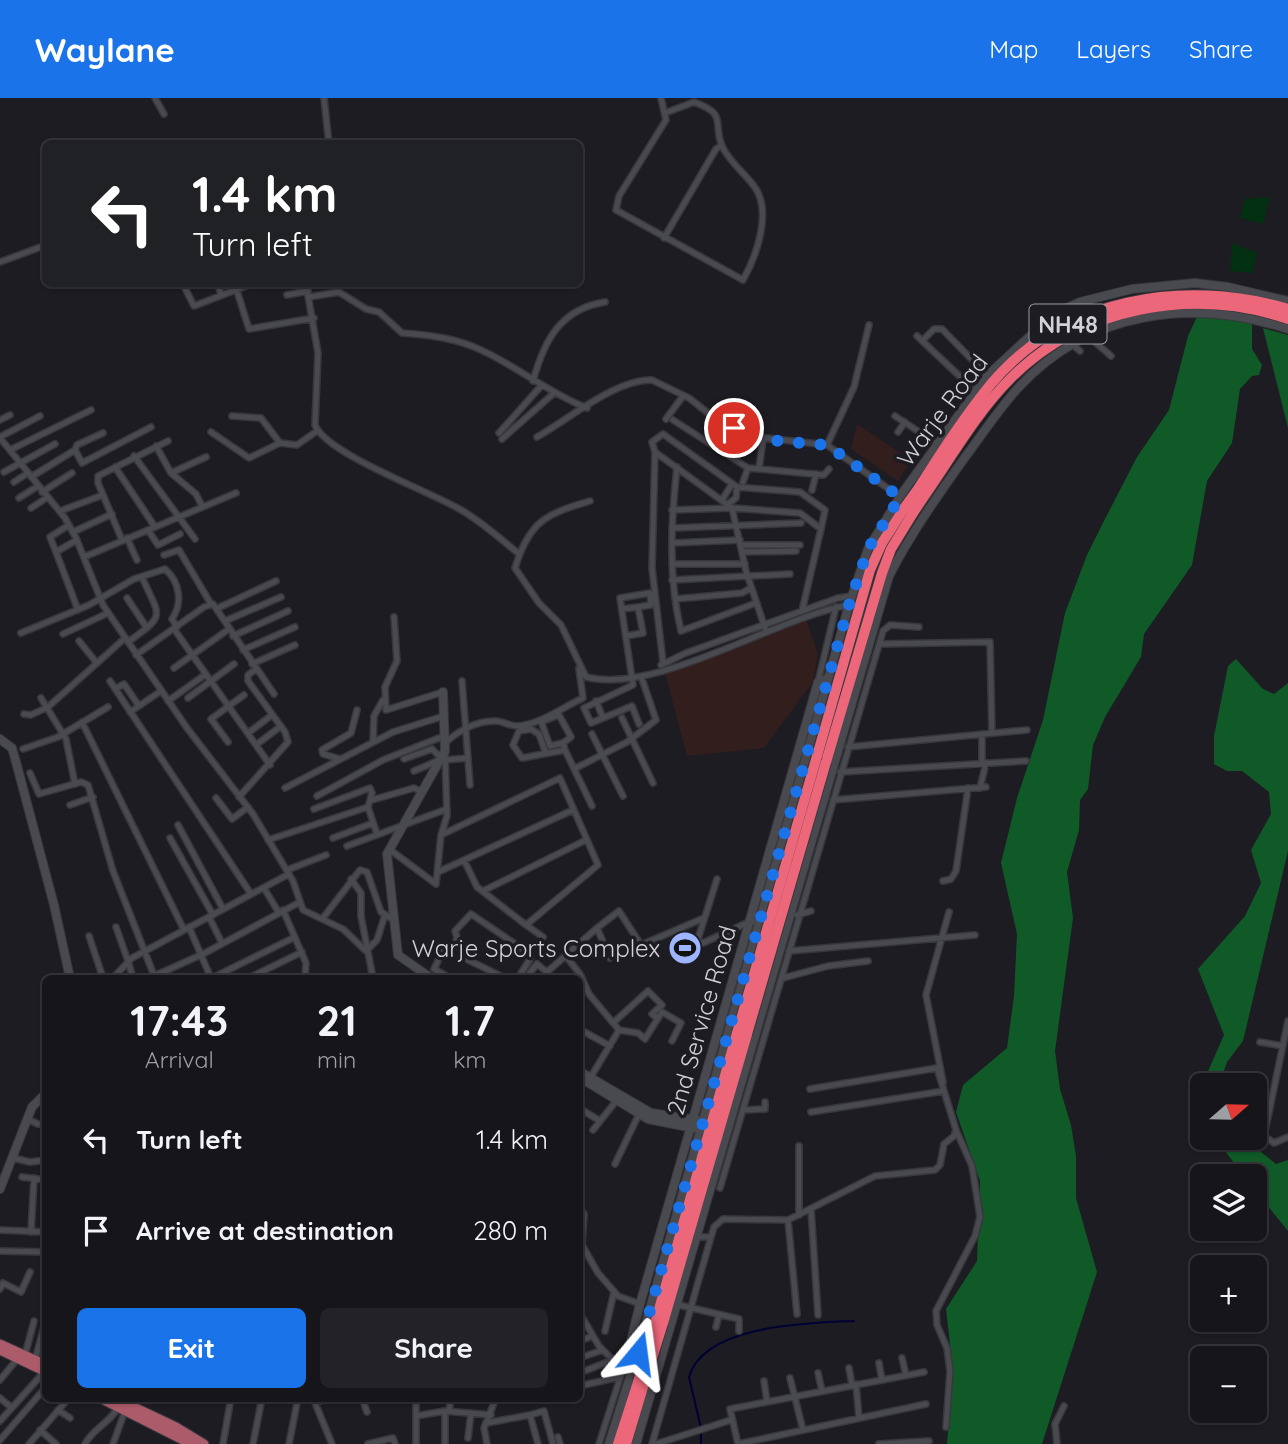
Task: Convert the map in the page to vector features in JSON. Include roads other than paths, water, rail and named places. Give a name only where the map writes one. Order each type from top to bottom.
[{"type":"highway","name":"NH48","points":[[921,492],[992,382],[1043,339],[1078,319],[1115,305],[1168,294],[1240,297],[1288,309]]},
{"type":"highway","name":"NH48","points":[[618,1444],[660,1322],[827,762],[834,715],[870,570],[905,502],[921,492],[993,397],[1012,377],[1059,341],[1081,329],[1158,309],[1225,304],[1256,309],[1288,319]]},
{"type":"highway","name":"NH48","points":[[747,1032],[817,756],[834,715]]},
{"type":"highway","name":"NH48","points":[[626,1444],[638,1381]]},
{"type":"main road","points":[[0,1343],[21,1356],[42,1364]]},
{"type":"main road","points":[[0,1350],[42,1364]]},
{"type":"main road","points":[[121,1405],[191,1444]]},
{"type":"main road","points":[[121,1405],[176,1427],[204,1444]]},
{"type":"street","points":[[155,98],[164,114]]},
{"type":"street","points":[[324,98],[328,140]]},
{"type":"street","points":[[661,98],[666,120],[615,206],[624,215],[743,280],[759,245],[760,200],[756,188],[722,145],[720,127],[715,114],[708,107],[694,102],[666,113]]},
{"type":"street","points":[[664,238],[722,145]]},
{"type":"street","points":[[0,262],[42,246]]},
{"type":"street","name":"Warje Road","points":[[609,1444],[638,1381],[633,1354],[644,1330],[696,1124],[759,921],[850,601],[868,549],[905,502],[987,376],[1057,313],[1080,302],[1132,289],[1195,283],[1228,287],[1288,301]]},
{"type":"street","points":[[184,287],[194,306],[213,301],[240,287]]},
{"type":"street","points":[[219,287],[221,295]]},
{"type":"street","points":[[307,287],[318,353],[314,425],[317,430],[338,448],[463,511],[519,554]]},
{"type":"street","points":[[236,288],[248,329],[314,318]]},
{"type":"street","points":[[287,295],[339,292],[366,309],[379,312],[402,333],[423,333],[468,345],[554,393],[587,408]]},
{"type":"street","points":[[533,381],[547,341],[566,320],[581,307],[605,302]]},
{"type":"street","name":"Warje Road","points":[[636,1444],[679,1305],[748,1058],[747,1032],[787,926],[795,915],[888,576],[927,511],[1020,385],[1077,348],[1088,336],[1158,309],[1231,314],[1288,329]]},
{"type":"street","points":[[827,445],[854,387],[869,325]]},
{"type":"street","points":[[970,386],[920,338],[934,329],[942,329],[983,371]]},
{"type":"street","points":[[1088,336],[1111,356]]},
{"type":"street","points":[[537,438],[587,408],[597,398],[646,380],[664,384],[717,420],[750,436],[827,445],[905,502],[927,511]]},
{"type":"street","points":[[541,386],[501,436],[554,393]]},
{"type":"street","points":[[666,419],[683,396]]},
{"type":"street","points":[[10,450],[91,410]]},
{"type":"street","points":[[0,420],[10,415]]},
{"type":"street","points":[[40,416],[0,438],[60,511],[77,540],[99,600],[168,701],[248,807],[288,872],[308,914],[323,918],[343,929],[366,951]]},
{"type":"street","points":[[232,416],[261,418],[280,443]]},
{"type":"street","points":[[895,416],[933,440]]},
{"type":"street","points":[[673,419],[748,468],[824,475],[829,469]]},
{"type":"street","points":[[898,432],[905,422]]},
{"type":"street","points":[[75,450],[82,463],[151,427]]},
{"type":"street","points":[[211,432],[248,458],[280,443],[297,445],[317,430]]},
{"type":"street","points":[[14,482],[103,433]]},
{"type":"street","points":[[663,662],[652,568],[655,452],[652,442],[663,434],[734,485],[800,492],[825,510],[802,609]]},
{"type":"street","points":[[759,469],[763,439]]},
{"type":"street","points":[[137,560],[124,539],[97,477],[168,441]]},
{"type":"street","points":[[4,472],[55,444]]},
{"type":"street","points":[[156,446],[171,473],[196,494],[202,506]]},
{"type":"street","points":[[655,452],[727,504],[737,524],[747,575],[765,628]]},
{"type":"street","points":[[134,456],[195,538]]},
{"type":"street","points":[[171,473],[206,457]]},
{"type":"street","points":[[115,467],[155,527]]},
{"type":"street","points":[[677,467],[673,510],[673,580],[681,631],[756,603]]},
{"type":"street","points":[[743,482],[748,468]]},
{"type":"street","points":[[19,498],[72,473]]},
{"type":"street","points":[[812,490],[816,474]]},
{"type":"street","points":[[727,504],[734,485]]},
{"type":"street","points":[[727,504],[736,498],[734,485]]},
{"type":"street","points":[[83,557],[236,493]]},
{"type":"street","points":[[60,511],[103,495]]},
{"type":"street","points":[[31,508],[48,497]]},
{"type":"street","points":[[414,771],[436,763],[457,731],[495,720],[508,726],[519,726],[564,710],[569,703],[583,697],[578,666],[561,625],[539,603],[515,568],[532,528],[556,513],[590,501]]},
{"type":"street","points":[[673,510],[727,504],[800,513],[821,529]]},
{"type":"street","points":[[73,532],[112,514]]},
{"type":"street","points":[[673,528],[801,523]]},
{"type":"street","points":[[163,524],[172,538]]},
{"type":"street","points":[[69,525],[50,537],[78,610]]},
{"type":"street","points":[[148,530],[158,545],[180,534]]},
{"type":"street","points":[[56,552],[77,540]]},
{"type":"street","points":[[673,543],[798,548]]},
{"type":"street","points":[[164,555],[179,550],[211,604],[218,608],[233,636],[274,694]]},
{"type":"street","points":[[673,564],[745,564]]},
{"type":"street","points":[[21,633],[78,610],[142,577],[164,569],[169,572],[181,603],[172,619],[175,628],[270,765]]},
{"type":"street","points":[[673,580],[790,574]]},
{"type":"street","points":[[24,714],[33,714],[48,707],[96,662],[147,628],[158,613],[142,577]]},
{"type":"street","points":[[218,608],[276,581]]},
{"type":"street","points":[[675,599],[742,593],[751,588]]},
{"type":"street","points":[[622,609],[651,606],[650,593],[621,598],[622,609],[626,636],[634,683],[630,688],[584,707],[589,722],[631,706],[639,724]]},
{"type":"street","points":[[225,621],[281,597]]},
{"type":"street","points":[[127,598],[147,628]]},
{"type":"street","points":[[578,666],[586,677],[596,679],[641,676],[657,670],[666,670],[765,628],[802,609],[850,601]]},
{"type":"street","points":[[657,670],[663,662],[850,601]]},
{"type":"street","points":[[136,655],[211,604]]},
{"type":"street","points":[[626,636],[643,633],[638,607]]},
{"type":"street","name":"2nd Service Road","points":[[599,1444],[620,1377],[633,1354],[640,1304],[696,1124],[749,922],[818,682],[836,607]]},
{"type":"street","points":[[233,636],[288,611]]},
{"type":"street","points":[[63,634],[108,612]]},
{"type":"street","points":[[373,742],[374,716],[383,700],[397,661],[394,617]]},
{"type":"street","points":[[821,826],[833,800],[883,631],[890,625],[919,627]]},
{"type":"street","points":[[243,650],[295,627]]},
{"type":"street","points":[[174,668],[229,629]]},
{"type":"street","points":[[79,641],[96,662]]},
{"type":"street","points":[[879,644],[990,642],[992,733]]},
{"type":"street","points":[[239,797],[288,745],[287,736],[248,681],[248,675],[254,667],[295,645]]},
{"type":"street","points":[[188,698],[233,664]]},
{"type":"street","points":[[168,701],[206,674]]},
{"type":"street","points":[[574,769],[632,739],[656,720],[641,676]]},
{"type":"street","points":[[818,682],[827,678]]},
{"type":"street","points":[[110,681],[251,894]]},
{"type":"street","points":[[462,681],[470,785]]},
{"type":"street","points":[[115,689],[124,684],[139,706]]},
{"type":"street","points":[[130,712],[161,691]]},
{"type":"street","points":[[383,700],[384,711],[443,692],[447,809],[441,835],[436,884],[389,849]]},
{"type":"street","points":[[228,742],[211,719],[244,695]]},
{"type":"street","points":[[41,698],[64,734],[75,784]]},
{"type":"street","points":[[596,701],[603,718]]},
{"type":"street","points":[[23,749],[64,734],[108,707]]},
{"type":"street","points":[[340,759],[324,754],[322,750],[351,733],[357,710]]},
{"type":"street","points":[[635,713],[624,718],[653,783]]},
{"type":"street","points":[[247,733],[272,715]]},
{"type":"street","points":[[285,788],[393,732],[444,716]]},
{"type":"street","points":[[545,751],[539,734],[531,729],[519,731],[513,745],[522,758],[564,747],[571,737],[563,718],[559,716],[541,724],[550,746],[564,747]]},
{"type":"street","points":[[82,722],[211,975]]},
{"type":"street","points":[[256,746],[281,726]]},
{"type":"street","points":[[848,747],[1027,730]]},
{"type":"street","points":[[592,734],[623,796]]},
{"type":"street","points":[[833,800],[983,788],[982,734]]},
{"type":"street","points":[[0,739],[12,748],[54,905],[69,975]]},
{"type":"street","points":[[564,747],[592,806]]},
{"type":"street","points":[[404,759],[432,749],[468,758]]},
{"type":"street","points":[[427,975],[398,955],[387,854],[443,750]]},
{"type":"street","points":[[317,796],[383,760],[443,750]]},
{"type":"street","points":[[841,772],[1026,761]]},
{"type":"street","points":[[30,773],[39,794],[75,784],[88,785],[113,871],[154,975]]},
{"type":"street","points":[[441,835],[560,778],[597,865],[526,925]]},
{"type":"street","points":[[268,840],[368,807],[372,800],[370,788],[314,808]]},
{"type":"street","points":[[372,800],[414,788],[422,792]]},
{"type":"street","points":[[943,881],[954,876],[968,788]]},
{"type":"street","points":[[70,804],[93,797]]},
{"type":"street","points":[[216,798],[232,819],[248,807]]},
{"type":"street","points":[[368,807],[377,834]]},
{"type":"street","points":[[347,846],[447,809]]},
{"type":"street","points":[[438,872],[573,810]]},
{"type":"street","points":[[333,838],[373,823]]},
{"type":"street","points":[[178,825],[223,909]]},
{"type":"street","points":[[170,838],[211,916],[222,943]]},
{"type":"street","points":[[482,891],[586,840]]},
{"type":"street","points":[[116,975],[128,961],[145,951],[288,872],[326,855]]},
{"type":"street","points":[[464,860],[477,887],[543,937]]},
{"type":"street","points":[[323,918],[360,870],[368,872],[378,905],[384,915],[394,920]]},
{"type":"street","points":[[351,879],[361,892],[366,951],[372,975]]},
{"type":"street","points":[[698,950],[697,942],[717,879]]},
{"type":"street","points":[[264,887],[295,937],[302,952],[306,975]]},
{"type":"street","points":[[159,975],[300,902]]},
{"type":"street","points":[[547,972],[597,928],[621,911],[641,944],[704,918]]},
{"type":"street","points":[[720,1188],[783,978],[795,915],[811,911]]},
{"type":"street","points":[[943,1088],[944,1076],[929,1021],[926,995],[949,912]]},
{"type":"street","points":[[499,975],[468,960],[467,953],[456,945],[455,931],[471,914],[530,954],[521,975]]},
{"type":"street","points":[[366,951],[377,940],[384,915]]},
{"type":"street","points":[[697,942],[702,943],[749,922],[787,926]]},
{"type":"street","points":[[116,927],[132,975]]},
{"type":"street","points":[[597,928],[610,958]]},
{"type":"street","points":[[779,952],[975,935]]},
{"type":"street","points":[[89,936],[102,975]]},
{"type":"street","points":[[218,975],[295,937]]},
{"type":"street","points":[[445,975],[434,969],[444,949],[456,945]]},
{"type":"street","points":[[255,975],[302,952]]},
{"type":"street","points":[[565,955],[580,975]]},
{"type":"street","points":[[783,978],[828,966],[868,961]]},
{"type":"street","points":[[528,975],[537,964],[549,975]]},
{"type":"street","points":[[583,981],[589,994],[619,1030],[638,1033],[645,1039],[662,1012],[681,1023],[672,1041]]},
{"type":"street","points":[[613,1023],[648,991],[662,1005],[652,1014],[658,1019]]},
{"type":"street","points":[[1288,1021],[1265,1130],[1267,1141],[1274,1143],[1288,1137]]},
{"type":"street","points":[[747,1032],[769,1028]]},
{"type":"street","points":[[586,1079],[619,1030]]},
{"type":"street","points":[[583,1031],[610,1046]]},
{"type":"street","points":[[1260,1042],[1283,1046]]},
{"type":"street","points":[[748,1058],[759,1057]]},
{"type":"street","points":[[810,1089],[937,1068],[956,1130],[972,1166],[980,1217],[975,1236],[936,1311],[935,1319],[947,1348],[950,1371],[946,1427]]},
{"type":"street","points":[[586,1079],[650,1116]]},
{"type":"street","points":[[586,1079],[639,1114],[696,1124]]},
{"type":"street","points":[[811,1112],[943,1088]]},
{"type":"street","points":[[0,1189],[32,1107],[42,1097]]},
{"type":"street","points":[[593,1130],[617,1100]]},
{"type":"street","points":[[744,1110],[765,1109],[765,1102]]},
{"type":"street","points":[[583,1110],[600,1121]]},
{"type":"street","points":[[615,1164],[639,1114]]},
{"type":"street","points":[[27,1119],[37,1124]]},
{"type":"street","points":[[654,1444],[714,1227],[723,1219],[788,1220],[876,1176],[937,1169],[944,1144],[954,1136],[956,1130]]},
{"type":"street","points":[[799,1146],[799,1215]]},
{"type":"street","points":[[13,1158],[30,1162],[42,1160]]},
{"type":"street","points":[[22,1177],[42,1179]]},
{"type":"street","points":[[32,1232],[34,1178]]},
{"type":"street","points":[[811,1209],[818,1315]]},
{"type":"street","points":[[788,1220],[797,1314]]},
{"type":"street","points":[[0,1230],[42,1232]]},
{"type":"street","points":[[698,1237],[711,1237]]},
{"type":"street","points":[[583,1247],[598,1273],[614,1292],[640,1304]]},
{"type":"street","points":[[0,1251],[42,1252]]},
{"type":"street","points":[[0,1289],[3,1283],[21,1292],[30,1272]]},
{"type":"street","points":[[605,1331],[614,1292]]},
{"type":"street","points":[[679,1305],[739,1319],[739,1331]]},
{"type":"street","points":[[716,1327],[719,1315]]},
{"type":"street","points":[[583,1319],[603,1350],[613,1360]]},
{"type":"street","points":[[0,1380],[21,1356],[34,1321]]},
{"type":"street","points":[[644,1330],[668,1338]]},
{"type":"street","points":[[583,1340],[593,1336]]},
{"type":"street","points":[[583,1357],[603,1350]]},
{"type":"street","points":[[583,1371],[633,1354],[662,1361]]},
{"type":"street","points":[[902,1358],[906,1375]]},
{"type":"street","points":[[879,1363],[882,1380]]},
{"type":"street","points":[[1,1418],[12,1408],[42,1365]]},
{"type":"street","points":[[849,1368],[859,1418]]},
{"type":"street","points":[[924,1372],[730,1409],[738,1444],[926,1404]]},
{"type":"street","points":[[818,1373],[822,1391]]},
{"type":"street","points":[[583,1385],[620,1377]]},
{"type":"street","points":[[790,1378],[803,1430]]},
{"type":"street","points":[[638,1381],[656,1381]]},
{"type":"street","points":[[764,1381],[767,1402]]},
{"type":"street","points":[[0,1440],[42,1392]]},
{"type":"street","points":[[0,1398],[12,1408]]},
{"type":"street","points":[[38,1444],[30,1442],[65,1402]]},
{"type":"street","points":[[223,1444],[230,1402]]},
{"type":"street","points":[[253,1444],[261,1402]]},
{"type":"street","points":[[289,1444],[297,1402]]},
{"type":"street","points":[[314,1402],[332,1444]]},
{"type":"street","points":[[363,1402],[367,1412]]},
{"type":"street","points":[[416,1402],[416,1444]]},
{"type":"street","points":[[445,1444],[450,1402]]},
{"type":"street","points":[[486,1444],[486,1423],[495,1402]]},
{"type":"street","points":[[85,1444],[91,1433],[121,1405]]},
{"type":"street","points":[[113,1444],[121,1405]]},
{"type":"street","points":[[1057,1444],[1055,1424],[1064,1406]]},
{"type":"street","points":[[486,1423],[553,1408]]},
{"type":"street","points":[[58,1410],[70,1418]]},
{"type":"street","points":[[416,1416],[447,1411],[491,1415]]},
{"type":"street","points":[[544,1411],[553,1444]]},
{"type":"street","points":[[468,1438],[471,1413]]},
{"type":"street","points":[[530,1415],[538,1444]]},
{"type":"street","points":[[654,1444],[732,1420]]},
{"type":"street","points":[[40,1430],[56,1444]]},
{"type":"street","points":[[368,1444],[393,1438],[395,1444]]},
{"type":"street","points":[[879,1444],[929,1441]]},
{"type":"waterway","points":[[701,1428],[689,1377],[699,1359],[715,1346],[761,1330],[854,1321]]},
{"type":"waterway","points":[[701,1433],[701,1444]]},
{"type":"place","name":"Warje Sports Complex","points":[[685,948]]}]
